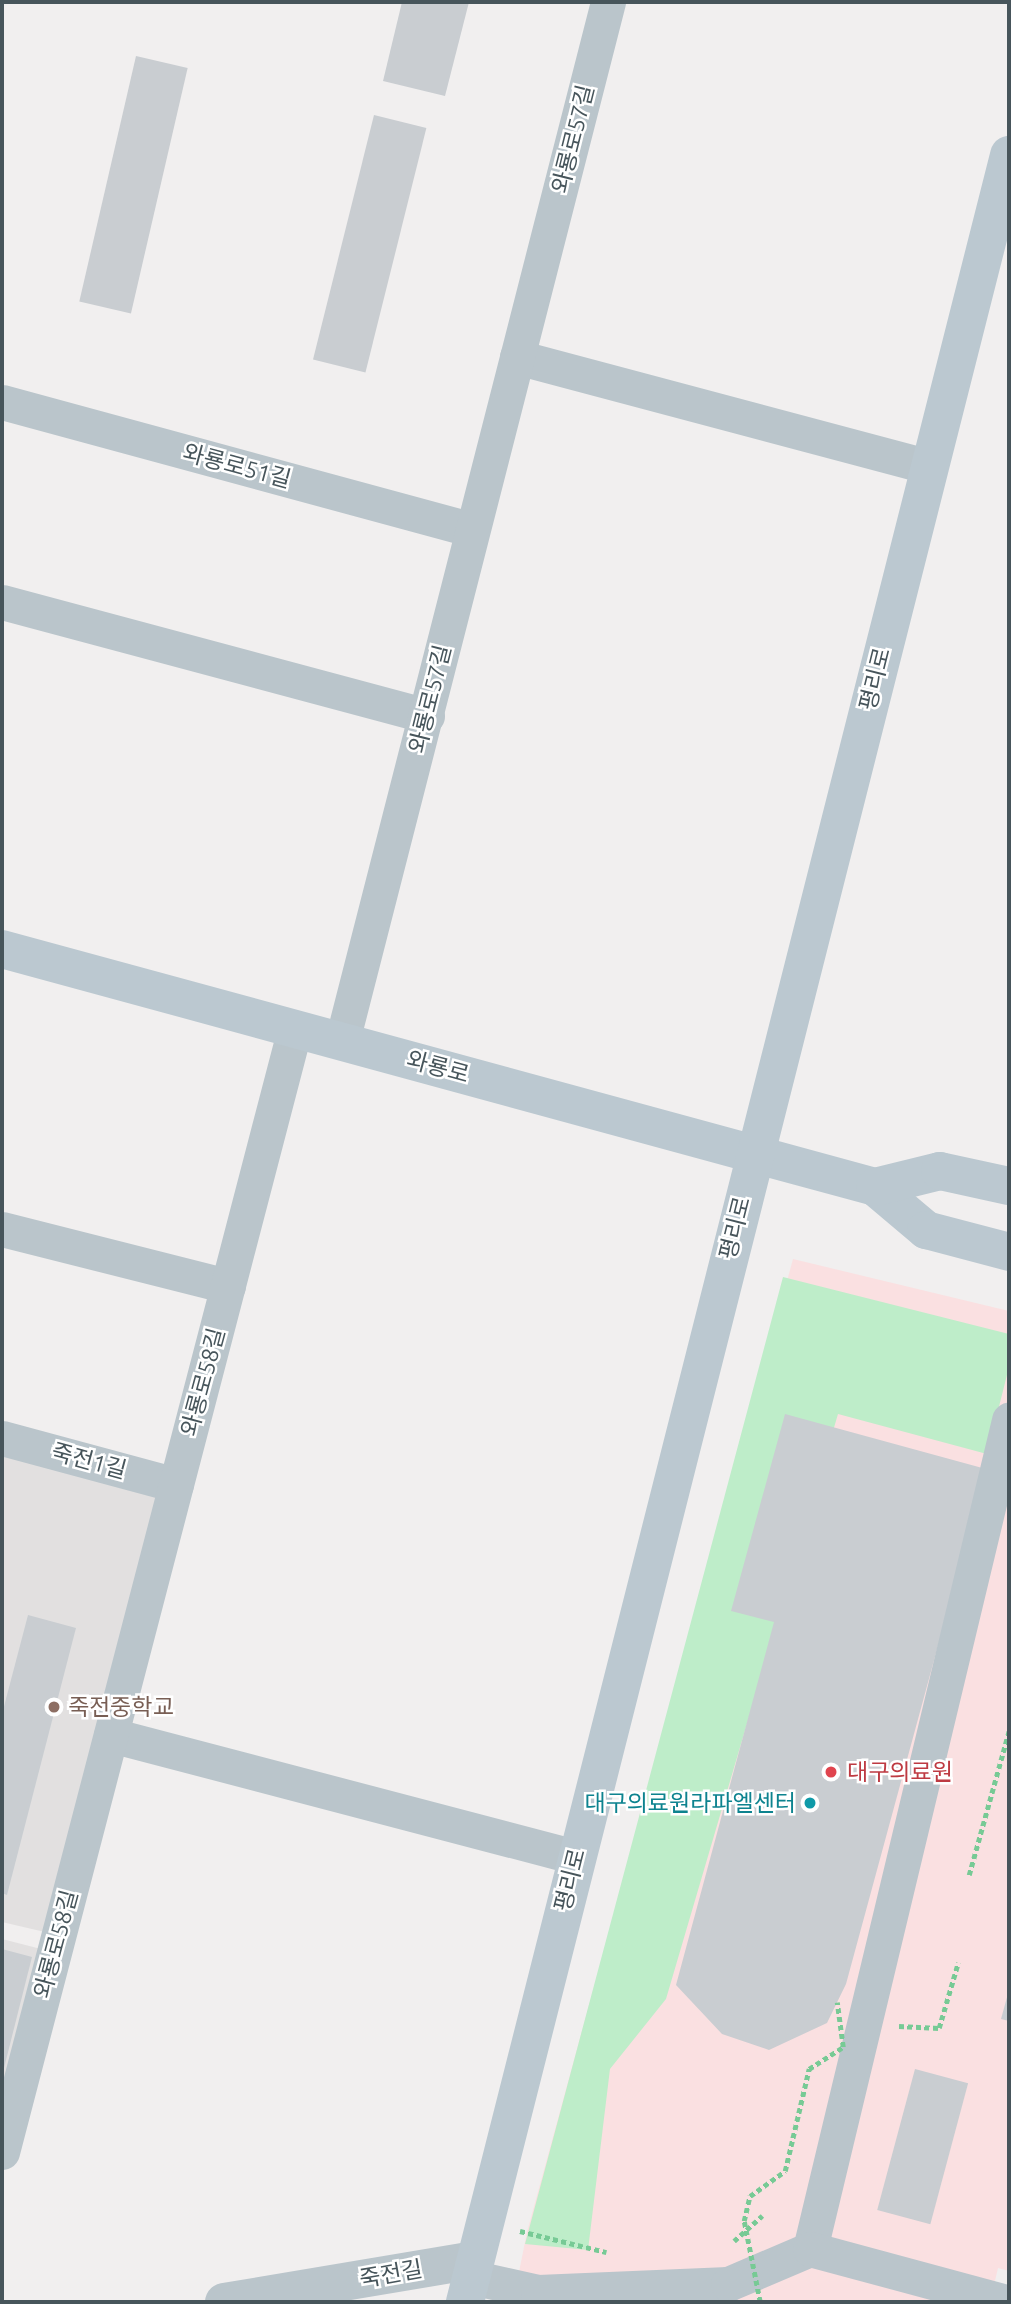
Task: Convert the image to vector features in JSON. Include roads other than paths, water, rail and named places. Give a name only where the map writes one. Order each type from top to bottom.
[{"type":"main road","name":"평리로","points":[[470,2280],[929,467],[1000,228],[1009,155]]},
{"type":"main road","name":"와룡로","points":[[2,949],[875,1187],[926,1230],[1009,1252]]},
{"type":"main road","name":"와룡로","points":[[875,1187],[940,1171],[1009,1186]]},
{"type":"street","name":"와룡로57길","points":[[342,1041],[608,2]]},
{"type":"street","points":[[517,357],[929,467]]},
{"type":"street","name":"와룡로51길","points":[[2,402],[472,530]]},
{"type":"street","points":[[2,602],[427,716]]},
{"type":"street","name":"와룡로58길","points":[[2,2152],[295,1028]]},
{"type":"street","points":[[2,1229],[228,1286]]},
{"type":"street","points":[[810,2249],[1009,1420]]},
{"type":"street","name":"죽전1길","points":[[2,1437],[176,1485]]},
{"type":"street","points":[[111,1735],[576,1857]]},
{"type":"street","points":[[470,2280],[538,2292],[728,2284],[810,2249],[1006,2302]]},
{"type":"street","name":"죽전길","points":[[224,2302],[470,2280]]},
{"type":"place","name":"죽전중학교","points":[[54,1707]]},
{"type":"place","name":"대구의료원","points":[[831,1772]]},
{"type":"place","name":"대구의료원라파엘센터","points":[[810,1803]]}]
